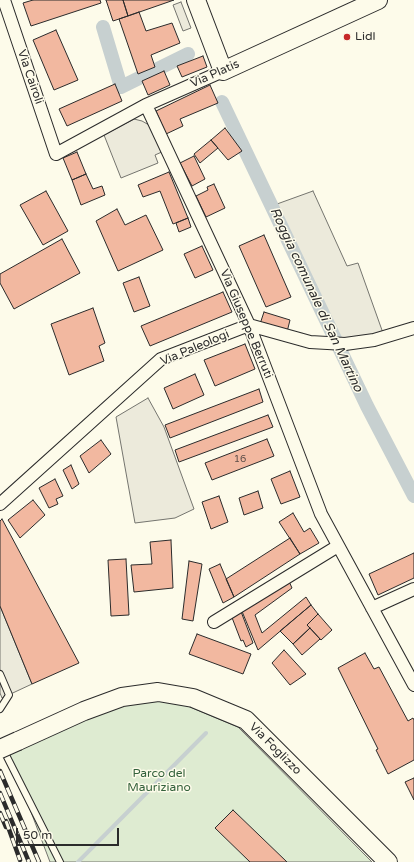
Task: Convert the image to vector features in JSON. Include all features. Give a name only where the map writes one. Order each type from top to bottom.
[{"type":"main road","points":[[196,0],[223,71]]},
{"type":"main road","name":"Via Platis","points":[[223,71],[378,0]]},
{"type":"main road","name":"Via Foglizzo","points":[[0,749],[84,711],[122,696],[158,692],[194,698],[246,720],[386,862]]},
{"type":"street","name":"Via Cairoli","points":[[4,0],[56,154]]},
{"type":"street","name":"Via Platis","points":[[56,154],[146,105],[223,71]]},
{"type":"street","name":"Via Giuseppe Berruti","points":[[146,105],[249,325],[321,514],[414,685]]},
{"type":"street","points":[[249,325],[310,342],[345,344],[374,340],[414,328]]},
{"type":"street","name":"Via Paleologi","points":[[0,504],[161,359],[249,325]]},
{"type":"street","points":[[214,622],[338,546]]},
{"type":"street","points":[[372,608],[414,589]]},
{"type":"lane","points":[[0,674],[9,695],[0,709]]},
{"type":"lane","points":[[0,743],[6,758],[60,862]]},
{"type":"green space","name":"Parco del Mauriziano","points":[[171,699],[238,727],[372,862],[50,862],[9,754],[110,705]]},
{"type":"shaded area","points":[[181,2],[191,28],[183,31],[173,5]]},
{"type":"shaded area","points":[[134,119],[149,125],[164,151],[155,155],[158,163],[121,178],[104,135]]},
{"type":"shaded area","points":[[313,191],[347,266],[358,263],[383,333],[341,339],[277,204]]},
{"type":"shaded area","points":[[148,398],[164,427],[194,509],[175,518],[135,523],[116,417]]},
{"type":"shaded area","points":[[0,606],[32,684],[2,698],[0,693]]},
{"type":"building","points":[[33,0],[100,0],[101,3],[31,26],[23,3]]},
{"type":"building","points":[[106,0],[123,0],[128,16],[113,21]]},
{"type":"building","points":[[123,0],[174,0],[128,16]]},
{"type":"building","points":[[139,12],[146,31],[172,23],[180,43],[151,55],[155,67],[138,74],[119,19]]},
{"type":"building","points":[[56,30],[78,80],[54,90],[33,40]]},
{"type":"building","points":[[203,56],[207,67],[182,77],[177,66]]},
{"type":"building","points":[[164,71],[170,85],[148,95],[142,81]]},
{"type":"building","points":[[115,84],[122,101],[67,126],[59,109]]},
{"type":"building","points":[[210,85],[218,103],[180,119],[183,126],[166,134],[156,111]]},
{"type":"building","points":[[225,128],[242,151],[228,160],[211,140]]},
{"type":"building","points":[[211,140],[218,148],[200,163],[194,154]]},
{"type":"building","points":[[77,152],[86,174],[72,180],[63,158]]},
{"type":"building","points":[[194,156],[205,179],[192,186],[180,163]]},
{"type":"building","points":[[169,172],[188,218],[173,224],[160,191],[143,197],[138,185]]},
{"type":"building","points":[[86,174],[93,189],[102,186],[105,195],[81,205],[72,180]]},
{"type":"building","points":[[214,184],[225,208],[206,217],[196,196],[208,190],[207,187]]},
{"type":"building","points":[[46,191],[68,231],[43,245],[20,205]]},
{"type":"building","points":[[117,209],[125,225],[146,215],[163,250],[118,271],[96,221]]},
{"type":"building","points":[[188,218],[191,227],[179,232],[176,223]]},
{"type":"building","points":[[264,235],[291,297],[266,307],[239,246]]},
{"type":"building","points":[[62,239],[80,273],[14,309],[0,283],[0,274]]},
{"type":"building","points":[[202,246],[213,270],[195,278],[184,254]]},
{"type":"building","points":[[139,277],[150,306],[134,312],[123,283]]},
{"type":"building","points":[[223,292],[232,312],[150,346],[141,326]]},
{"type":"building","points":[[93,308],[105,343],[99,346],[104,361],[69,375],[51,324]]},
{"type":"building","points":[[264,312],[290,320],[287,332],[260,324]]},
{"type":"building","points":[[245,344],[255,369],[215,386],[204,360]]},
{"type":"building","points":[[195,374],[204,395],[173,409],[164,388]]},
{"type":"building","points":[[259,389],[263,402],[170,438],[165,425]]},
{"type":"building","points":[[268,415],[273,427],[179,462],[175,450]]},
{"type":"building","points":[[267,439],[274,456],[212,480],[205,463]]},
{"type":"building","points":[[101,440],[111,454],[89,473],[80,456]]},
{"type":"building","points":[[71,465],[79,484],[72,489],[63,470]]},
{"type":"building","points":[[290,471],[300,497],[281,504],[271,479]]},
{"type":"building","points":[[55,479],[63,496],[56,499],[58,504],[49,508],[39,488]]},
{"type":"building","points":[[258,491],[263,508],[244,515],[239,498]]},
{"type":"building","points":[[219,496],[228,522],[211,529],[202,502]]},
{"type":"building","points":[[33,500],[45,515],[20,538],[8,520]]},
{"type":"building","points":[[293,513],[304,532],[310,528],[319,543],[300,554],[279,522]]},
{"type":"building","points":[[2,519],[79,663],[32,684],[0,606],[0,521]]},
{"type":"building","points":[[290,538],[300,554],[234,597],[226,579]]},
{"type":"building","points":[[171,540],[173,588],[134,592],[131,565],[152,564],[150,542]]},
{"type":"building","points":[[414,553],[414,578],[378,595],[369,574]]},
{"type":"building","points":[[126,559],[129,615],[111,616],[108,560]]},
{"type":"building","points":[[189,561],[202,564],[193,621],[182,619]]},
{"type":"building","points":[[220,564],[234,597],[223,603],[209,569]]},
{"type":"building","points":[[288,579],[292,588],[255,615],[262,633],[306,597],[311,605],[258,650],[241,609]]},
{"type":"building","points":[[311,605],[318,614],[307,625],[310,628],[293,644],[280,631]]},
{"type":"building","points":[[240,609],[253,643],[246,647],[243,640],[241,641],[231,615]]},
{"type":"building","points":[[318,614],[332,630],[321,640],[307,625]]},
{"type":"building","points":[[310,628],[320,639],[302,655],[293,644]]},
{"type":"building","points":[[197,634],[251,654],[243,674],[189,654]]},
{"type":"building","points":[[284,650],[306,674],[290,685],[272,663]]},
{"type":"building","points":[[365,653],[374,669],[379,667],[408,721],[413,718],[414,720],[414,760],[388,774],[376,750],[378,749],[338,668]]},
{"type":"building","points":[[414,778],[414,800],[405,782]]},
{"type":"building","points":[[233,810],[287,862],[250,862],[215,828]]},
{"type":"waterway","name":"Roggia comunale di San Martino","points":[[103,27],[121,87],[188,54]]},
{"type":"waterway","name":"Roggia comunale di San Martino","points":[[222,102],[367,406],[414,496]]},
{"type":"waterway","name":"Roggia comunale di San Martino","points":[[78,862],[206,733]]},
{"type":"railway","points":[[0,771],[39,862]]},
{"type":"railway","points":[[0,793],[29,862]]},
{"type":"railway","points":[[0,813],[6,827]]},
{"type":"railway","points":[[6,821],[20,860]]},
{"type":"place","name":"Lidl","points":[[347,37]]}]
